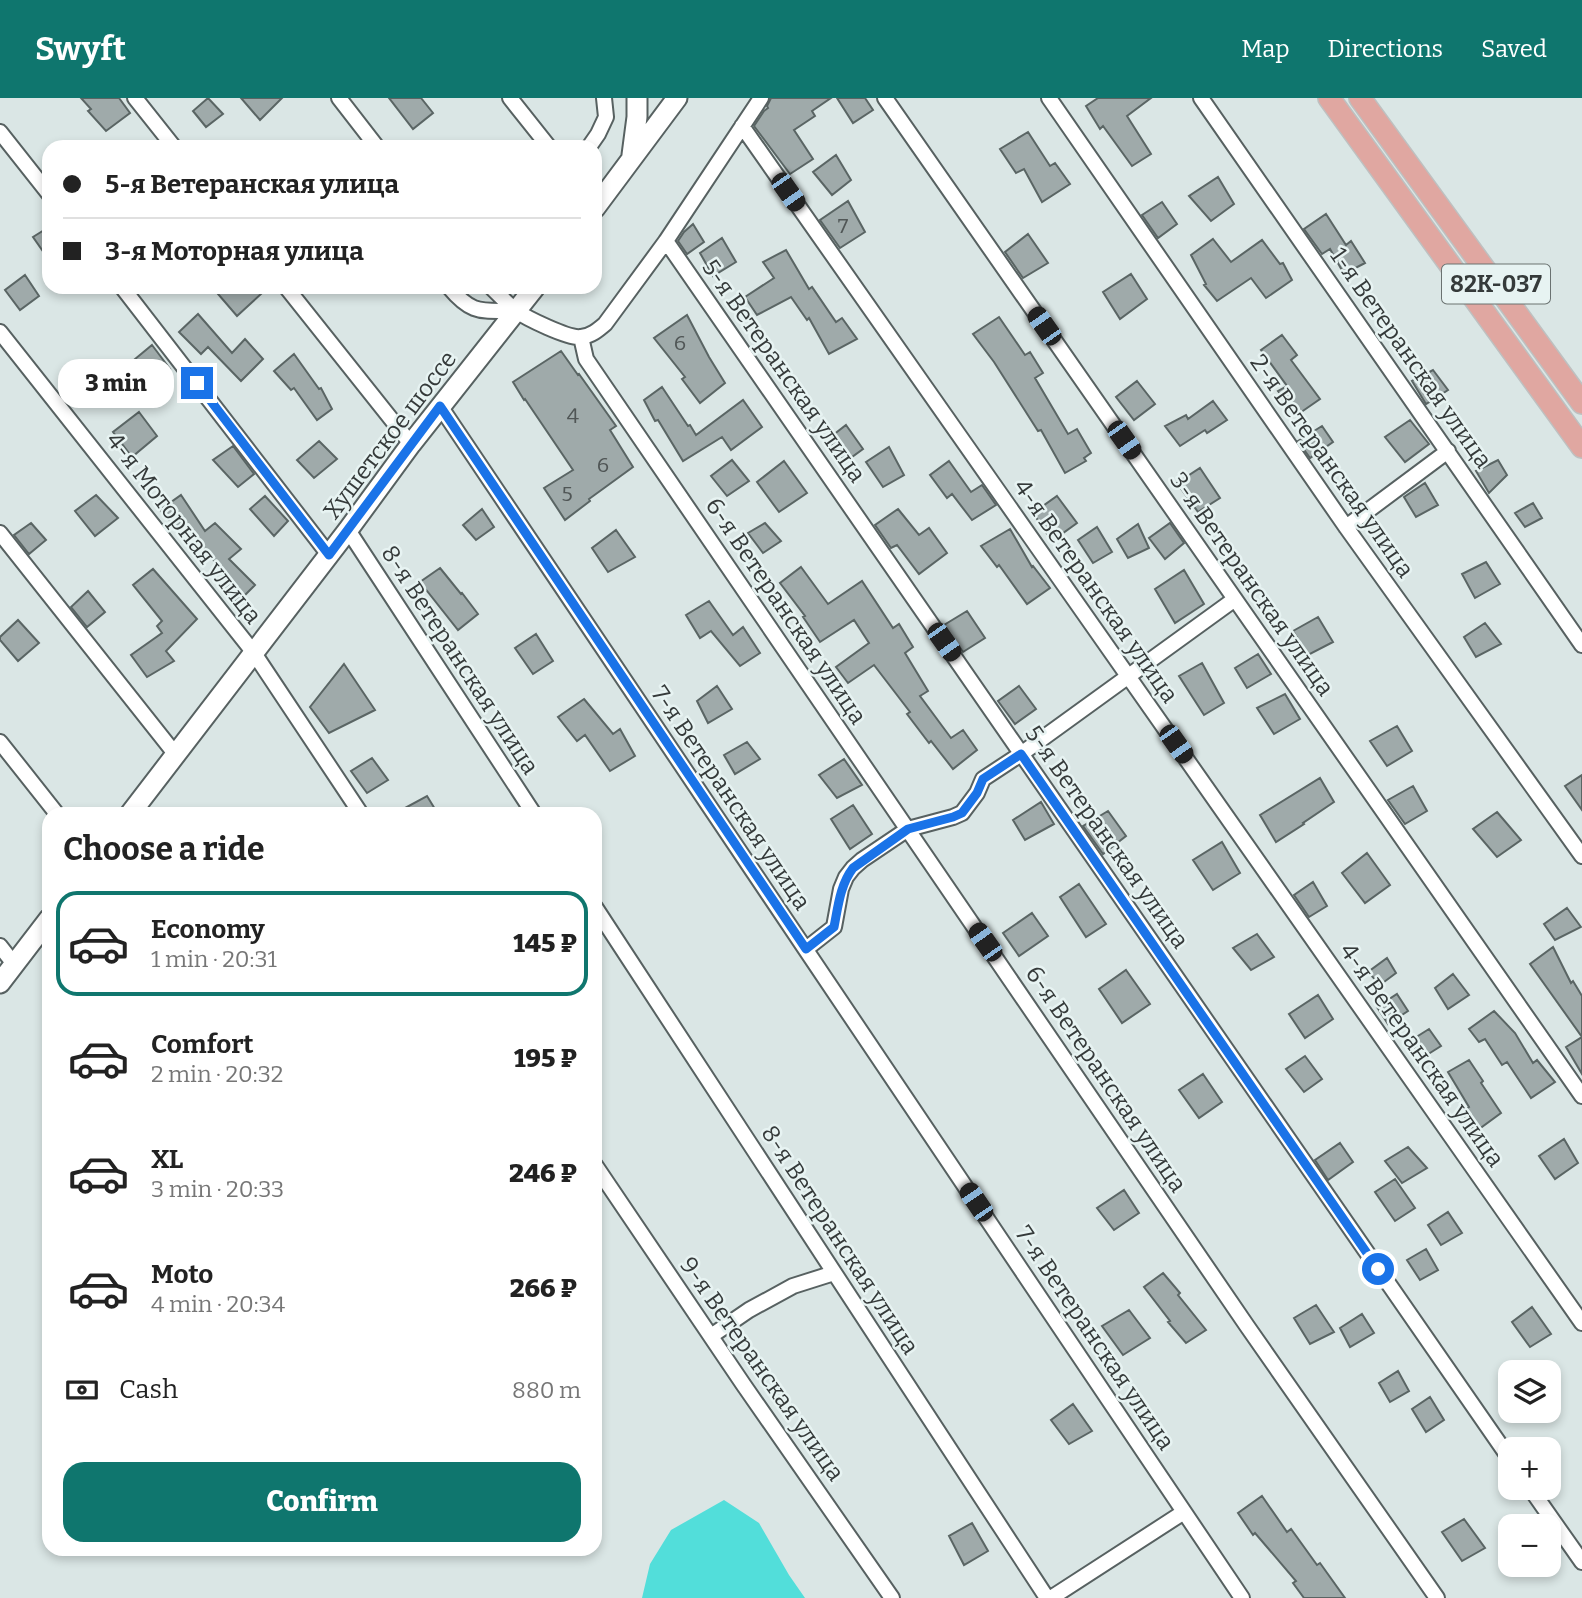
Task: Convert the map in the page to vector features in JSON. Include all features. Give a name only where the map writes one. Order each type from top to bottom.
[{"type":"main road","points":[[631,159],[637,117],[636,98]]},
{"type":"main road","points":[[1329,98],[1582,447]]},
{"type":"main road","name":"82К-037","points":[[1360,98],[1582,403]]},
{"type":"main road","points":[[602,198],[676,99]]},
{"type":"main road","name":"Хушетское шоссе","points":[[135,807],[440,406],[530,294]]},
{"type":"main road","points":[[0,983],[42,928]]},
{"type":"street","points":[[135,98],[168,140]]},
{"type":"street","points":[[339,98],[372,140]]},
{"type":"street","points":[[510,98],[543,140]]},
{"type":"street","points":[[594,140],[606,117],[604,98]]},
{"type":"street","points":[[498,294],[517,312],[556,331],[581,337],[593,334],[605,324],[666,240],[761,98]]},
{"type":"street","name":"3-я Ветеранская улица","points":[[885,98],[1582,1096]]},
{"type":"street","name":"2-я Ветеранская улица","points":[[1049,98],[1346,527],[1582,856]]},
{"type":"street","name":"1-я Ветеранская улица","points":[[1201,98],[1582,645]]},
{"type":"street","name":"4-я Ветеранская улица","points":[[742,126],[1582,1323]]},
{"type":"street","points":[[0,132],[42,185]]},
{"type":"street","name":"5-я Ветеранская улица","points":[[666,240],[1498,1442]]},
{"type":"street","points":[[127,294],[329,555]]},
{"type":"street","points":[[292,294],[411,444]]},
{"type":"street","points":[[455,294],[473,309],[517,312]]},
{"type":"street","name":"4-я Моторная улица","points":[[0,332],[254,653]]},
{"type":"street","name":"6-я Ветеранская улица","points":[[581,337],[586,359],[1247,1326],[1437,1598]]},
{"type":"street","name":"7-я Ветеранская улица","points":[[440,406],[1242,1598]]},
{"type":"street","points":[[1346,527],[1448,451]]},
{"type":"street","name":"8-я Ветеранская улица","points":[[348,530],[529,807]]},
{"type":"street","points":[[0,533],[176,755]]},
{"type":"street","points":[[806,949],[834,927],[841,889],[853,868],[908,829],[962,813],[977,793],[983,779],[1235,600]]},
{"type":"street","points":[[254,653],[356,807]]},
{"type":"street","points":[[0,741],[52,807]]},
{"type":"street","name":"8-я Ветеранская улица","points":[[602,919],[1049,1598]]},
{"type":"street","points":[[0,946],[14,964]]},
{"type":"street","name":"9-я Ветеранская улица","points":[[602,1175],[892,1598]]},
{"type":"street","points":[[711,1336],[749,1310],[793,1286],[834,1273]]},
{"type":"street","points":[[1538,1500],[1582,1562]]},
{"type":"street","points":[[1049,1598],[1184,1512]]},
{"type":"water","points":[[724,1500],[759,1523],[805,1598],[642,1598],[650,1564],[671,1530]]},
{"type":"building","points":[[81,98],[119,98],[130,113],[106,131],[88,111],[91,109]]},
{"type":"building","points":[[208,98],[223,114],[206,127],[193,111]]},
{"type":"building","points":[[241,98],[282,98],[260,120]]},
{"type":"building","points":[[389,98],[421,98],[433,113],[413,129]]},
{"type":"building","points":[[771,98],[831,98],[812,111],[815,116],[794,130],[813,159],[790,174],[754,126],[768,108]]},
{"type":"building","points":[[837,98],[865,98],[873,110],[853,123]]},
{"type":"building","points":[[1098,98],[1151,98],[1127,116],[1151,154],[1132,166],[1103,126],[1100,129],[1086,106]]},
{"type":"building","points":[[1028,132],[1050,166],[1055,163],[1070,184],[1042,202],[1024,169],[1016,173],[1000,149]]},
{"type":"building","points":[[836,155],[851,180],[832,195],[813,172]]},
{"type":"building","points":[[1218,177],[1234,204],[1211,221],[1189,196]]},
{"type":"building","points":[[848,201],[865,232],[840,248],[820,220]]},
{"type":"building","points":[[1162,202],[1177,224],[1158,238],[1142,215]]},
{"type":"building","points":[[1326,214],[1346,245],[1351,241],[1365,263],[1344,274],[1330,249],[1322,254],[1304,229]]},
{"type":"building","points":[[693,224],[704,242],[687,254],[678,241]]},
{"type":"building","points":[[42,231],[42,250],[33,237]]},
{"type":"building","points":[[1028,234],[1048,263],[1023,278],[1005,252]]},
{"type":"building","points":[[722,238],[736,262],[713,276],[700,253]]},
{"type":"building","points":[[1213,239],[1231,262],[1262,240],[1280,264],[1283,263],[1292,280],[1266,298],[1251,278],[1217,301],[1204,285],[1206,284],[1191,255]]},
{"type":"building","points":[[786,250],[809,289],[812,287],[836,322],[842,318],[857,339],[829,354],[809,318],[807,320],[791,297],[757,315],[745,297],[774,278],[763,262]]},
{"type":"building","points":[[1131,274],[1147,299],[1120,319],[1103,292]]},
{"type":"building","points":[[25,275],[39,296],[20,310],[5,290]]},
{"type":"building","points":[[218,294],[261,294],[237,316]]},
{"type":"building","points":[[198,314],[232,353],[245,339],[263,359],[241,381],[208,347],[201,354],[179,332]]},
{"type":"building","points":[[687,315],[725,383],[700,403],[682,379],[685,377],[654,338]]},
{"type":"building","points":[[999,317],[1025,355],[1030,352],[1043,373],[1035,378],[1068,434],[1077,429],[1091,453],[1084,458],[1086,461],[1065,473],[1041,430],[1038,431],[973,334]]},
{"type":"building","points":[[1282,335],[1297,355],[1291,360],[1320,399],[1297,415],[1278,391],[1287,386],[1261,350]]},
{"type":"building","points":[[152,345],[170,369],[148,384],[129,364]]},
{"type":"building","points":[[561,351],[616,426],[610,430],[633,467],[565,520],[544,488],[573,470],[513,382]]},
{"type":"building","points":[[294,354],[319,389],[321,388],[332,409],[317,420],[294,388],[291,390],[274,371]]},
{"type":"building","points":[[1433,370],[1448,390],[1426,404],[1412,381]]},
{"type":"building","points":[[1137,381],[1155,404],[1134,420],[1116,397]]},
{"type":"building","points":[[662,387],[696,435],[743,400],[762,427],[731,450],[722,437],[683,461],[644,400]]},
{"type":"building","points":[[1213,401],[1227,420],[1180,446],[1165,426],[1186,415],[1188,419]]},
{"type":"building","points":[[139,412],[157,436],[132,457],[113,432]]},
{"type":"building","points":[[1410,420],[1429,444],[1405,462],[1385,437]]},
{"type":"building","points":[[846,425],[863,449],[845,462],[828,439]]},
{"type":"building","points":[[1322,426],[1333,442],[1310,458],[1298,441]]},
{"type":"building","points":[[319,441],[337,459],[314,478],[297,460]]},
{"type":"building","points":[[233,446],[254,474],[238,487],[213,460]]},
{"type":"building","points":[[889,447],[904,475],[883,487],[866,462]]},
{"type":"building","points":[[732,460],[749,481],[727,496],[711,476]]},
{"type":"building","points":[[1498,460],[1507,475],[1489,493],[1476,471]]},
{"type":"building","points":[[784,461],[807,493],[779,512],[757,482]]},
{"type":"building","points":[[949,461],[971,492],[982,485],[996,505],[972,520],[952,494],[947,498],[930,475]]},
{"type":"building","points":[[1200,468],[1220,498],[1198,512],[1177,483]]},
{"type":"building","points":[[1425,483],[1438,505],[1416,517],[1404,497]]},
{"type":"building","points":[[96,495],[118,518],[95,536],[75,511]]},
{"type":"building","points":[[181,495],[205,531],[215,523],[241,549],[229,559],[255,585],[237,603],[217,581],[225,574],[184,525],[179,531],[160,510]]},
{"type":"building","points":[[265,496],[288,521],[274,536],[250,509]]},
{"type":"building","points":[[1057,496],[1077,523],[1052,541],[1033,513]]},
{"type":"building","points":[[1533,503],[1542,518],[1525,527],[1515,513]]},
{"type":"building","points":[[482,509],[494,527],[476,540],[463,525]]},
{"type":"building","points":[[898,509],[919,535],[929,528],[947,553],[919,574],[897,545],[891,548],[875,525]]},
{"type":"building","points":[[31,523],[46,540],[29,554],[14,535]]},
{"type":"building","points":[[765,523],[781,541],[763,553],[748,533]]},
{"type":"building","points":[[1170,523],[1184,543],[1165,559],[1149,538]]},
{"type":"building","points":[[1138,524],[1149,548],[1128,558],[1117,539]]},
{"type":"building","points":[[1097,527],[1112,552],[1093,563],[1078,540]]},
{"type":"building","points":[[1010,529],[1032,567],[1050,588],[1027,604],[999,565],[997,567],[981,546]]},
{"type":"building","points":[[616,530],[635,557],[608,572],[592,548]]},
{"type":"building","points":[[1486,562],[1500,584],[1475,598],[1462,574]]},
{"type":"building","points":[[801,567],[828,604],[862,581],[893,628],[899,624],[913,647],[905,653],[928,691],[920,696],[951,738],[963,730],[977,750],[953,769],[931,741],[929,743],[907,714],[910,712],[874,665],[848,683],[836,667],[869,643],[854,620],[820,642],[803,617],[805,616],[780,583]]},
{"type":"building","points":[[440,568],[478,614],[458,630],[420,582]]},
{"type":"building","points":[[153,569],[197,619],[166,651],[174,661],[147,677],[131,655],[162,633],[157,626],[162,621],[133,585]]},
{"type":"building","points":[[1184,570],[1204,604],[1175,623],[1155,589]]},
{"type":"building","points":[[88,591],[105,612],[87,627],[71,607]]},
{"type":"building","points":[[709,601],[733,635],[743,627],[760,653],[740,666],[711,631],[700,638],[686,615]]},
{"type":"building","points":[[967,611],[985,638],[963,652],[944,625]]},
{"type":"building","points":[[1318,617],[1333,642],[1308,655],[1293,631]]},
{"type":"building","points":[[18,620],[39,643],[18,661],[0,637]]},
{"type":"building","points":[[1485,623],[1501,644],[1476,657],[1464,637]]},
{"type":"building","points":[[536,634],[553,661],[533,674],[515,648]]},
{"type":"building","points":[[1258,654],[1271,674],[1247,688],[1235,668]]},
{"type":"building","points":[[1202,663],[1224,703],[1204,715],[1179,676]]},
{"type":"building","points":[[344,664],[375,710],[329,733],[310,707]]},
{"type":"building","points":[[717,686],[732,709],[708,723],[697,701]]},
{"type":"building","points":[[1019,686],[1036,709],[1015,724],[998,701]]},
{"type":"building","points":[[1285,694],[1300,719],[1274,734],[1257,708]]},
{"type":"building","points":[[584,699],[613,734],[620,729],[635,756],[610,771],[585,735],[577,741],[558,717]]},
{"type":"building","points":[[1397,726],[1412,751],[1387,766],[1370,741]]},
{"type":"building","points":[[747,742],[760,759],[735,774],[724,755]]},
{"type":"building","points":[[372,758],[388,780],[367,793],[351,771]]},
{"type":"building","points":[[844,759],[862,785],[837,798],[819,775]]},
{"type":"building","points":[[1582,775],[1582,810],[1565,786]]},
{"type":"building","points":[[1320,778],[1334,802],[1276,842],[1260,815]]},
{"type":"building","points":[[1413,786],[1427,811],[1405,824],[1388,800]]},
{"type":"building","points":[[427,796],[434,807],[407,807]]},
{"type":"building","points":[[1041,802],[1054,824],[1025,840],[1013,820]]},
{"type":"building","points":[[853,805],[872,834],[850,849],[831,819]]},
{"type":"building","points":[[1108,811],[1126,836],[1103,854],[1083,826]]},
{"type":"building","points":[[1497,812],[1521,840],[1497,857],[1473,829]]},
{"type":"building","points":[[1222,842],[1240,873],[1213,890],[1193,860]]},
{"type":"building","points":[[1367,853],[1390,885],[1365,903],[1342,873]]},
{"type":"building","points":[[1313,882],[1327,906],[1309,917],[1294,895]]},
{"type":"building","points":[[1079,884],[1106,924],[1086,937],[1060,897]]},
{"type":"building","points":[[1567,908],[1581,927],[1555,940],[1544,924]]},
{"type":"building","points":[[1032,913],[1048,936],[1019,956],[1003,933]]},
{"type":"building","points":[[1257,934],[1274,957],[1251,970],[1233,948]]},
{"type":"building","points":[[1553,947],[1571,983],[1573,981],[1582,996],[1582,1037],[1530,964]]},
{"type":"building","points":[[1387,958],[1396,973],[1380,985],[1368,972]]},
{"type":"building","points":[[1126,970],[1150,1004],[1122,1023],[1099,989]]},
{"type":"building","points":[[1453,974],[1469,995],[1448,1009],[1435,988]]},
{"type":"building","points":[[1397,994],[1408,1011],[1388,1024],[1377,1007]]},
{"type":"building","points":[[1318,995],[1333,1019],[1305,1038],[1289,1014]]},
{"type":"building","points":[[1494,1011],[1515,1033],[1533,1063],[1537,1060],[1555,1082],[1531,1098],[1507,1062],[1502,1065],[1485,1039],[1479,1042],[1469,1029]]},
{"type":"building","points":[[1429,1029],[1441,1046],[1422,1058],[1410,1041]]},
{"type":"building","points":[[1582,1037],[1582,1074],[1566,1047]]},
{"type":"building","points":[[1305,1056],[1322,1079],[1304,1092],[1286,1069]]},
{"type":"building","points":[[1469,1060],[1501,1113],[1475,1132],[1462,1112],[1469,1107],[1448,1072]]},
{"type":"building","points":[[1203,1074],[1222,1102],[1199,1118],[1179,1090]]},
{"type":"building","points":[[1564,1139],[1578,1163],[1555,1179],[1539,1156]]},
{"type":"building","points":[[1340,1143],[1353,1162],[1328,1180],[1315,1160]]},
{"type":"building","points":[[1408,1147],[1427,1168],[1402,1183],[1385,1161]]},
{"type":"building","points":[[1395,1179],[1415,1208],[1395,1221],[1375,1192]]},
{"type":"building","points":[[1124,1190],[1139,1213],[1114,1230],[1097,1208]]},
{"type":"building","points":[[1448,1212],[1462,1233],[1441,1245],[1428,1225]]},
{"type":"building","points":[[1426,1249],[1438,1270],[1420,1280],[1407,1260]]},
{"type":"building","points":[[1163,1273],[1206,1330],[1186,1343],[1144,1287]]},
{"type":"building","points":[[1316,1305],[1334,1332],[1310,1344],[1294,1318]]},
{"type":"building","points":[[1532,1307],[1551,1334],[1530,1347],[1512,1322]]},
{"type":"building","points":[[1129,1310],[1150,1338],[1123,1355],[1102,1326]]},
{"type":"building","points":[[1362,1314],[1374,1333],[1350,1347],[1340,1328]]},
{"type":"building","points":[[1398,1371],[1409,1391],[1390,1402],[1379,1383]]},
{"type":"building","points":[[1430,1397],[1444,1420],[1426,1432],[1412,1409]]},
{"type":"building","points":[[1073,1404],[1092,1431],[1069,1444],[1051,1420]]},
{"type":"building","points":[[1262,1496],[1287,1532],[1291,1529],[1345,1598],[1304,1598],[1293,1583],[1296,1581],[1255,1533],[1253,1535],[1238,1513]]},
{"type":"building","points":[[1464,1519],[1485,1548],[1462,1561],[1442,1532]]},
{"type":"building","points":[[972,1523],[988,1551],[964,1565],[949,1536]]},
{"type":"route","points":[[197,383],[329,555],[440,406],[806,949],[834,927],[841,889],[853,868],[908,829],[929,825],[962,813],[977,793],[983,779],[1021,754],[1378,1269]]}]
